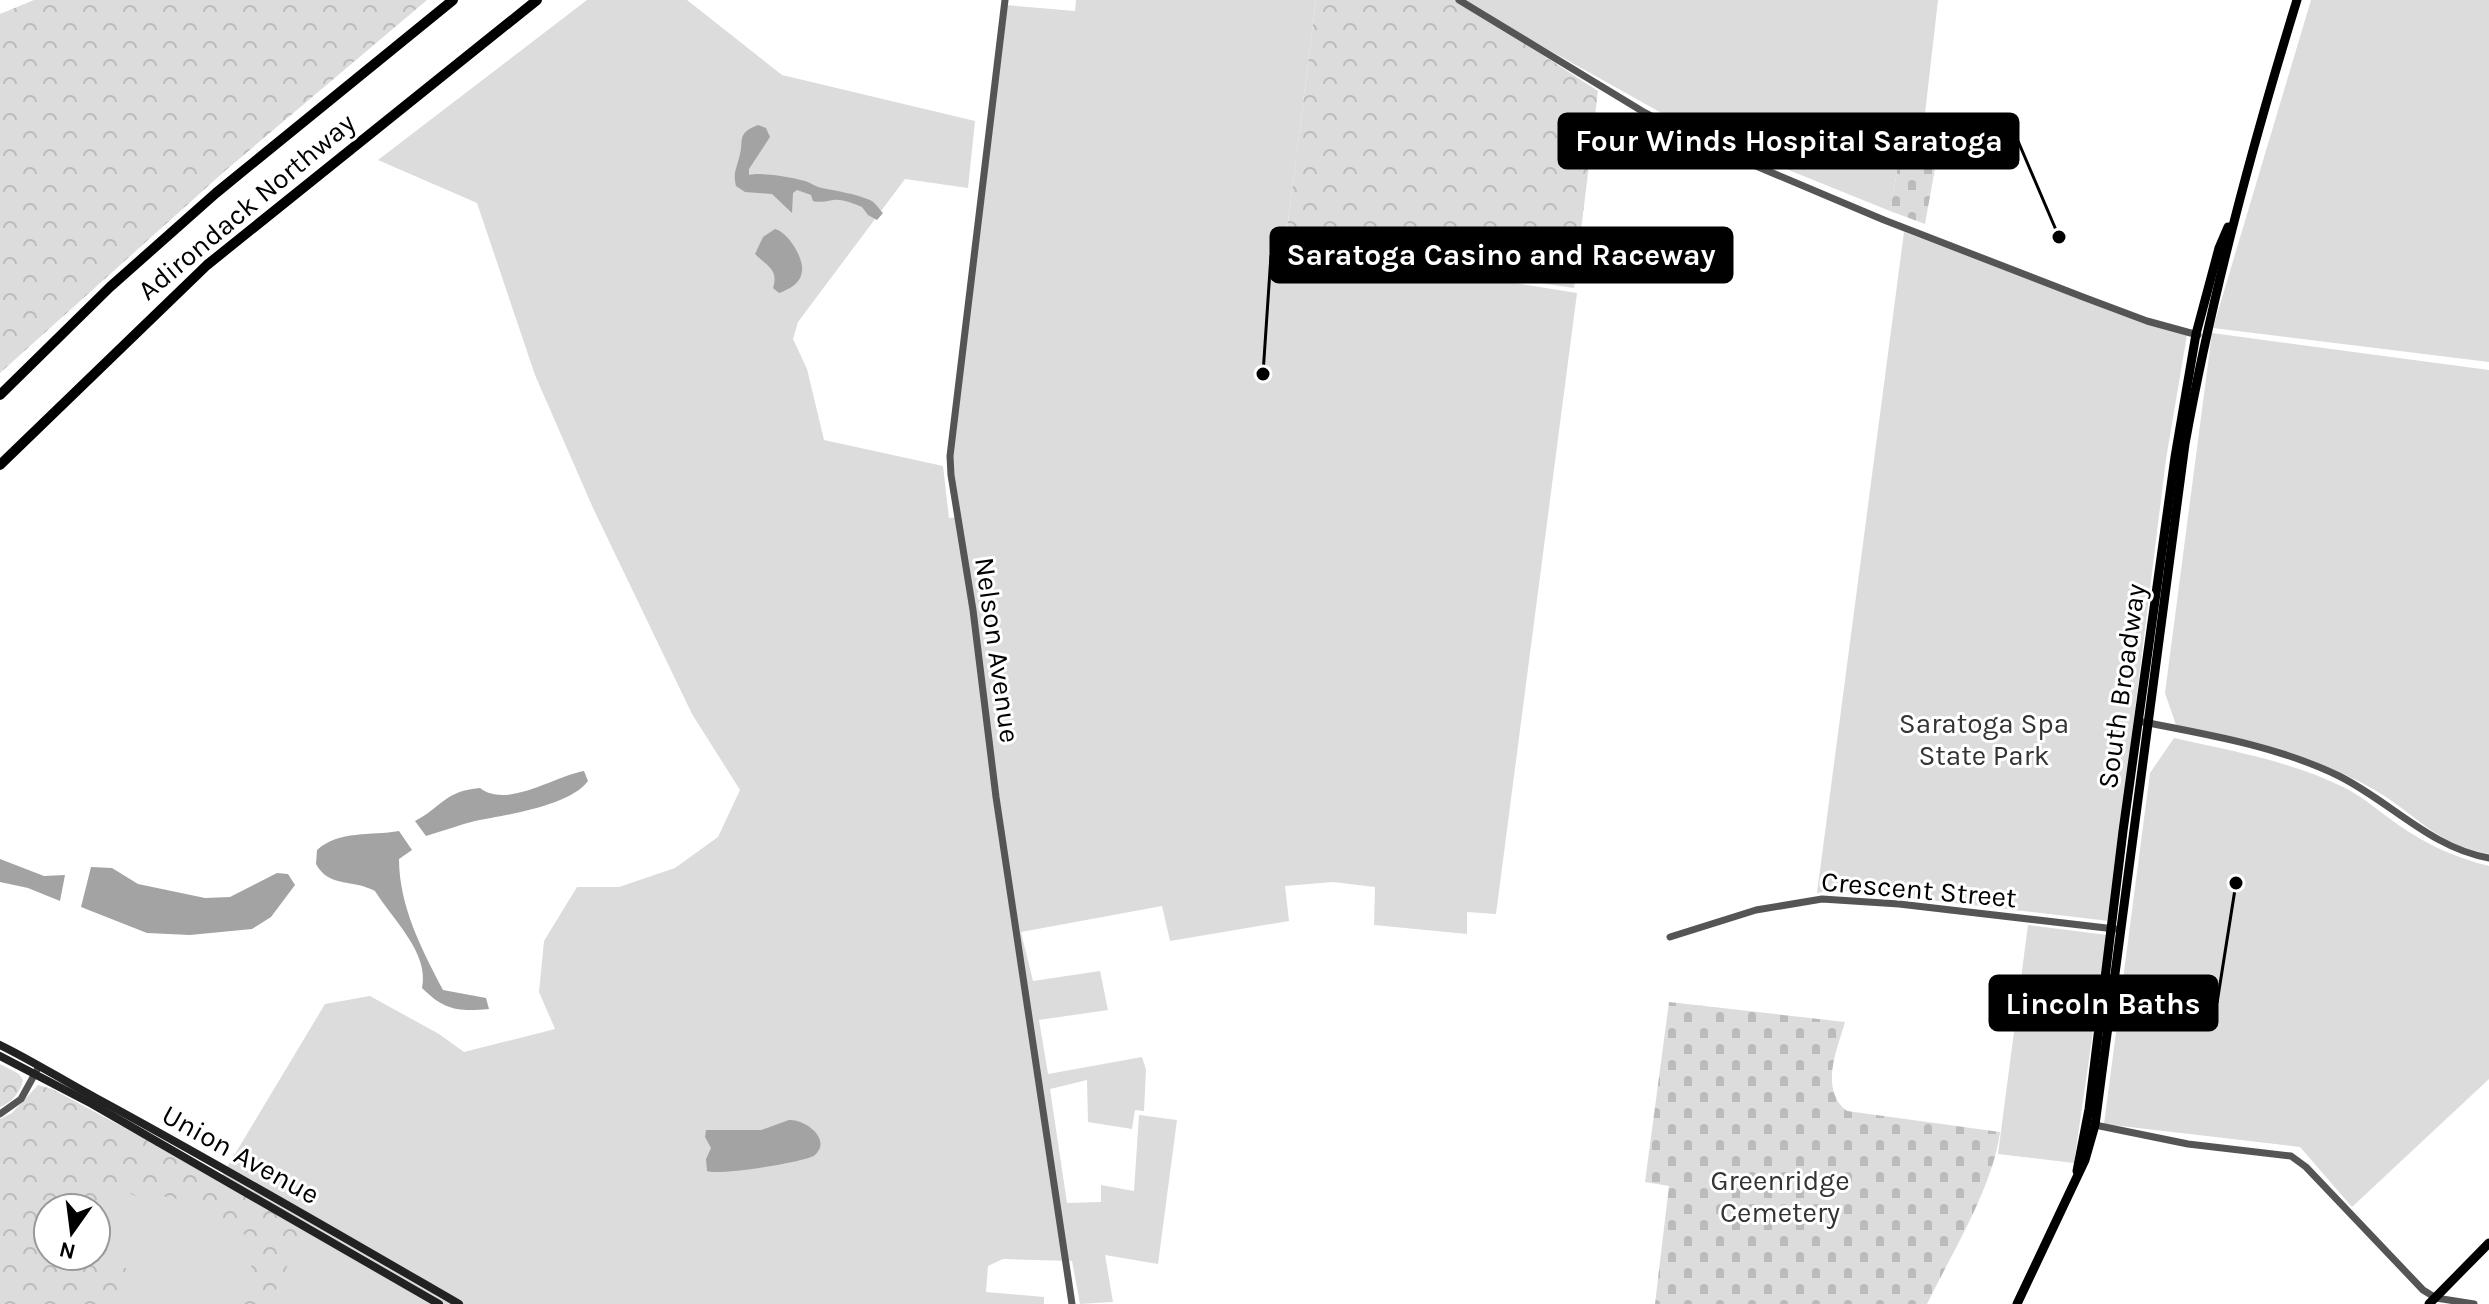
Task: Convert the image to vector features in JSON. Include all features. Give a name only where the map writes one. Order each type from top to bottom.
[{"type":"highway","name":"Adirondack Northway","points":[[0,395],[110,287],[216,193],[453,0]]},
{"type":"highway","name":"Adirondack Northway","points":[[0,465],[207,265],[537,0]]},
{"type":"main road","name":"South Broadway","points":[[2017,1304],[2085,1160],[2175,457],[2219,248],[2236,205],[2297,0]]},
{"type":"main road","name":"Union Avenue","points":[[0,1045],[200,1155],[459,1304]]},
{"type":"main road","name":"Union Avenue","points":[[0,1056],[92,1104],[439,1304]]},
{"type":"main road","points":[[2432,1301],[2489,1243]]},
{"type":"street","name":"Nelson Avenue","points":[[1005,0],[950,456],[996,797],[1072,1304]]},
{"type":"street","points":[[1459,0],[1642,111],[1704,144],[1884,220],[2056,287],[2147,321],[2200,335]]},
{"type":"street","points":[[2143,722],[2308,762],[2368,792],[2448,846],[2489,858]]},
{"type":"street","name":"Crescent Street","points":[[1670,937],[1756,910],[1822,899],[1899,904],[2116,929]]},
{"type":"street","points":[[0,1114],[21,1099],[40,1065]]},
{"type":"street","points":[[2091,1124],[2188,1144],[2291,1156],[2432,1301],[2474,1304]]},
{"type":"green space","points":[[34,0],[427,0],[226,170],[0,373],[0,14]]},
{"type":"green space","points":[[587,0],[687,0],[782,75],[975,121],[968,188],[905,179],[798,322],[793,339],[807,369],[824,440],[943,466],[949,518],[959,517],[950,456],[1005,5],[1075,11],[1076,0],[1316,0],[1285,246],[1577,293],[1496,914],[1467,912],[1467,934],[1374,925],[1375,887],[1333,882],[1285,886],[1289,921],[1170,941],[1162,906],[1021,932],[1033,981],[1100,971],[1108,1010],[1039,1020],[1048,1074],[1142,1057],[1146,1070],[1144,1111],[1135,1110],[1132,1129],[1088,1122],[1087,1080],[1050,1089],[1067,1203],[1101,1202],[1101,1185],[1134,1191],[1139,1115],[1177,1120],[1158,1264],[1105,1255],[1113,1302],[1080,1304],[1072,1261],[1003,1259],[988,1266],[986,1292],[1044,1297],[1044,1304],[45,1304],[79,1272],[112,1272],[112,1192],[103,1192],[128,1130],[220,1179],[325,1004],[370,996],[439,1034],[464,1052],[555,1029],[539,992],[544,941],[577,887],[619,887],[675,868],[718,837],[740,790],[692,714],[593,508],[535,375],[477,203],[378,160]]},
{"type":"green space","points":[[1316,0],[1458,0],[1598,91],[1574,288],[1285,246]]},
{"type":"green space","points":[[1460,0],[1938,0],[1923,131],[1905,127],[1890,211],[1699,134]]},
{"type":"green space","points":[[2311,0],[2489,0],[2489,362],[2213,328]]},
{"type":"green space","points":[[1905,127],[1941,135],[1925,224],[1890,211]]},
{"type":"green space","name":"Saratoga Spa State Park","points":[[1904,232],[2143,322],[2187,335],[2166,459],[2109,921],[1852,891],[1817,893]]},
{"type":"green space","points":[[2212,333],[2489,370],[2489,854],[2454,843],[2373,789],[2326,766],[2277,750],[2176,725],[2165,693]]},
{"type":"green space","name":"Saratoga Spa State Park","points":[[2174,738],[2261,758],[2325,779],[2352,792],[2431,845],[2489,866],[2489,1079],[2352,1207],[2300,1147],[2104,1124],[2150,773]]},
{"type":"green space","points":[[2028,925],[2107,935],[2074,1163],[1998,1154]]},
{"type":"green space","name":"Greenridge Cemetery","points":[[1669,1002],[1845,1022],[1832,1069],[1832,1081],[1839,1102],[1847,1111],[2000,1132],[1980,1197],[1927,1304],[1655,1304],[1669,1186],[1645,1182]]},
{"type":"green space","points":[[0,1064],[19,1074],[23,1080],[15,1096],[0,1107]]},
{"type":"green space","points":[[38,1085],[52,1089],[220,1179],[299,1226],[298,1244],[269,1304],[234,1304],[257,1254],[258,1243],[174,1198],[161,1196],[142,1199],[110,1184],[107,1192],[32,1192],[32,1272],[112,1272],[112,1261],[129,1270],[134,1277],[122,1304],[0,1304],[0,1119],[12,1113]]},
{"type":"shaded area","points":[[758,125],[766,128],[770,137],[749,169],[749,175],[792,178],[859,196],[872,201],[883,213],[877,220],[856,204],[837,200],[813,201],[811,195],[797,190],[793,193],[792,213],[772,194],[745,192],[736,186],[735,175],[743,135]]},
{"type":"shaded area","points":[[775,229],[790,240],[802,266],[797,282],[779,293],[773,288],[773,272],[755,254],[763,237]]},
{"type":"shaded area","points":[[584,771],[588,781],[579,790],[536,808],[475,821],[426,836],[415,821],[459,792],[480,788],[491,794],[517,793]]},
{"type":"shaded area","points":[[399,831],[412,850],[399,859],[407,911],[435,975],[443,990],[486,998],[489,1009],[452,1008],[437,1001],[422,988],[423,975],[415,949],[375,891],[328,877],[316,864],[317,850],[335,839]]},
{"type":"shaded area","points":[[0,859],[44,876],[65,875],[60,901],[28,888],[0,882]]},
{"type":"shaded area","points":[[91,867],[112,868],[138,884],[205,898],[230,897],[277,873],[288,874],[295,885],[271,917],[252,929],[190,935],[147,933],[81,907]]},
{"type":"shaded area","points":[[789,1120],[803,1123],[819,1137],[819,1149],[815,1155],[762,1168],[707,1171],[706,1159],[711,1148],[705,1137],[706,1130],[761,1130]]},
{"type":"place","name":"Four Winds Hospital Saratoga","points":[[2059,237]]},
{"type":"place","name":"Saratoga Casino and Raceway","points":[[1263,374]]},
{"type":"place","name":"Lincoln Baths","points":[[2236,883]]}]
